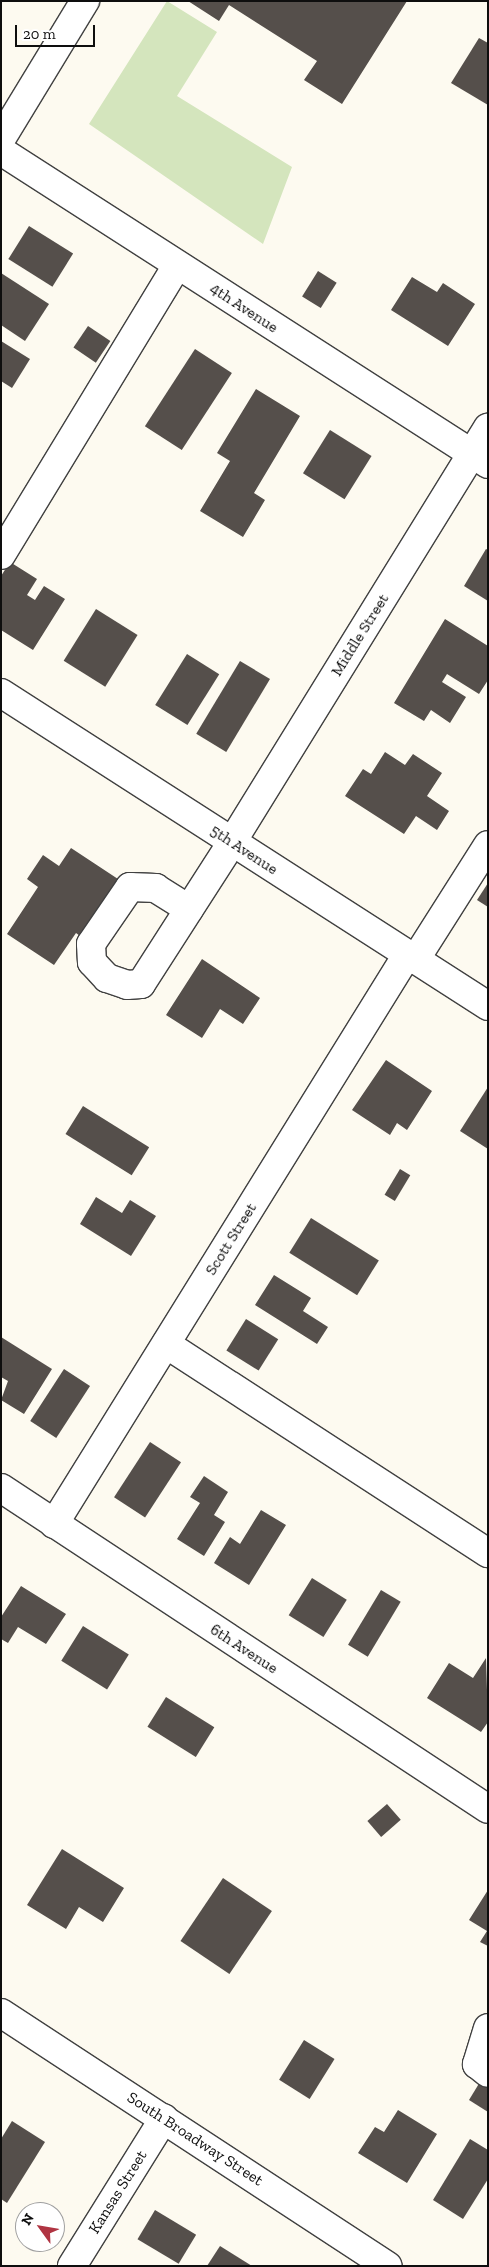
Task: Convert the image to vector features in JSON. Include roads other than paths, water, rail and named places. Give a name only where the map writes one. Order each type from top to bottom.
[{"type":"street","points":[[1,139],[85,1]]},
{"type":"street","name":"4th Avenue","points":[[1,151],[480,459]]},
{"type":"street","points":[[1,555],[177,265]]},
{"type":"street","name":"Middle Street","points":[[189,909],[480,459],[488,428]]},
{"type":"street","name":"5th Avenue","points":[[1,693],[488,1006]]},
{"type":"street","name":"Scott Street","points":[[54,1524],[411,957],[488,845]]},
{"type":"street","points":[[166,1344],[488,1553]]},
{"type":"street","name":"6th Avenue","points":[[1,1488],[488,1808]]},
{"type":"street","name":"South Broadway Street","points":[[1,2013],[388,2266]]},
{"type":"street","points":[[488,2028],[477,2064],[488,2073]]},
{"type":"street","name":"Kansas Street","points":[[72,2266],[164,2118]]}]
